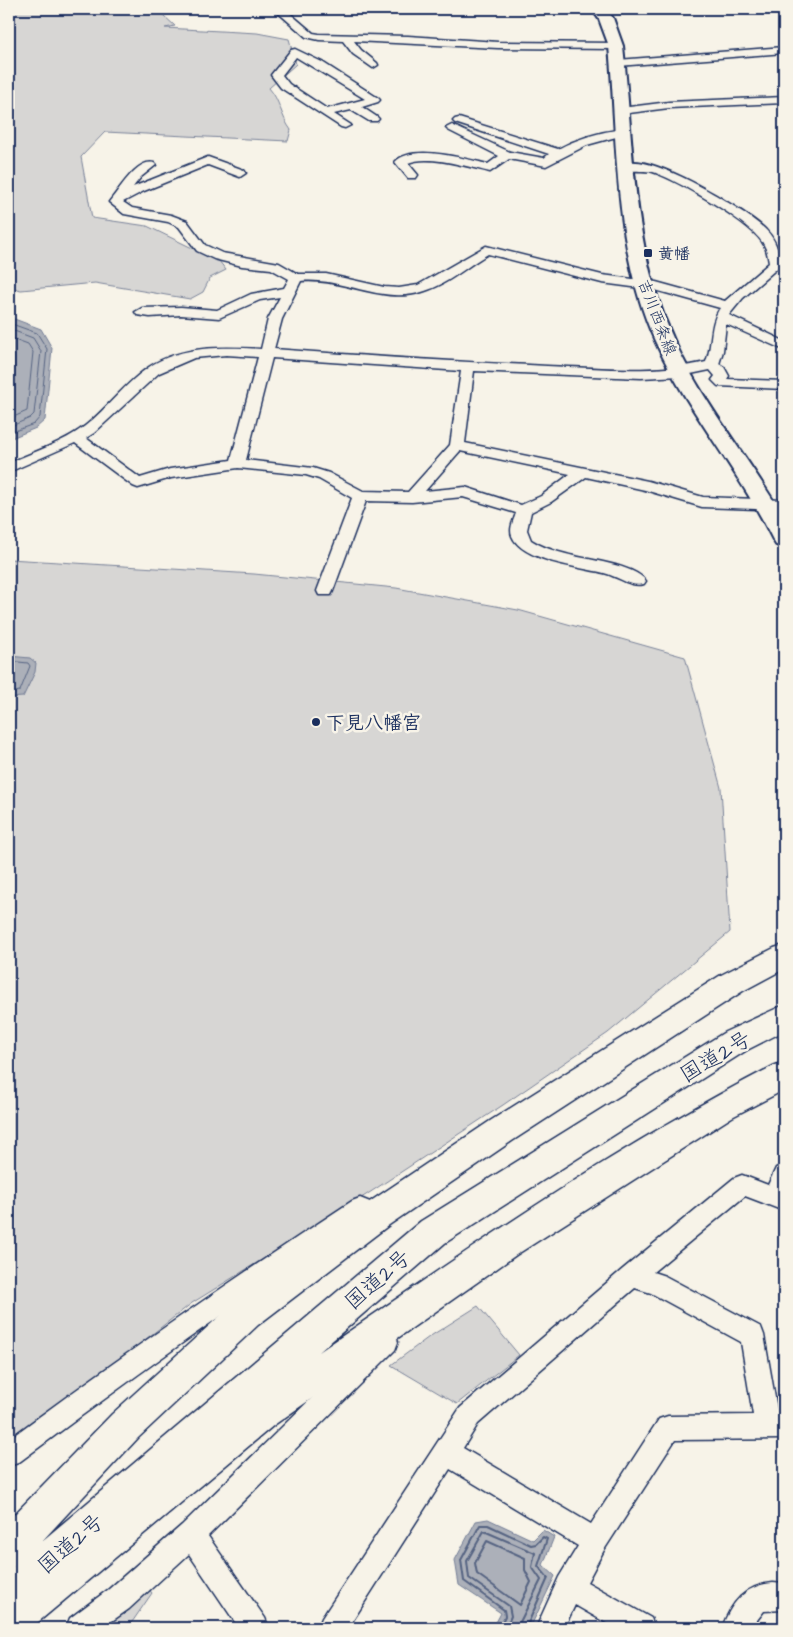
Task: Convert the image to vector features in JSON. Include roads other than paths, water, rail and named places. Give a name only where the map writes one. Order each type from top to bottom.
[{"type":"highway","points":[[9,1548],[125,1426],[246,1314],[377,1215],[501,1131],[715,994],[784,956]]},
{"type":"highway","name":"国道2号","points":[[9,1594],[433,1232],[736,1041],[784,1017]]},
{"type":"highway","points":[[9,1621],[261,1413],[504,1244],[721,1108],[784,1075]]},
{"type":"main road","name":"吉川西条線","points":[[599,9],[606,18],[617,54],[634,239],[644,284],[657,321],[681,372],[765,505],[784,540]]},
{"type":"street","points":[[279,9],[318,64],[374,100],[325,113]]},
{"type":"street","points":[[346,38],[357,52],[373,65]]},
{"type":"street","points":[[345,125],[285,86],[276,75],[301,42],[346,38],[408,39],[537,46],[617,54],[784,50]]},
{"type":"street","points":[[621,112],[669,105],[784,100]]},
{"type":"street","points":[[354,106],[373,119]]},
{"type":"street","points":[[459,120],[557,153]]},
{"type":"street","points":[[447,125],[507,155],[546,162],[557,153],[601,135],[623,132]]},
{"type":"street","points":[[412,175],[401,162],[411,156],[454,160],[490,168],[507,155]]},
{"type":"street","points":[[115,202],[140,188],[208,161],[240,173]]},
{"type":"street","points":[[115,202],[137,174],[150,165]]},
{"type":"street","points":[[626,166],[658,170],[734,211],[757,228],[770,245],[780,263],[724,311],[718,352],[712,365]]},
{"type":"street","points":[[115,202],[128,211],[171,219],[183,224],[201,248],[209,252],[242,262],[274,266],[296,278],[309,276],[325,277],[396,292],[413,291],[432,284],[468,259],[486,250],[602,279],[644,284],[724,311],[784,346]]},
{"type":"street","points":[[238,464],[275,318],[296,278]]},
{"type":"street","points":[[142,312],[180,311],[219,314],[256,297],[289,291]]},
{"type":"street","points":[[765,336],[784,331]]},
{"type":"street","points":[[9,468],[77,438],[102,420],[145,376],[164,364],[192,354],[208,352],[266,353],[468,366],[641,374],[681,372],[712,365],[719,370],[722,376],[719,380],[723,383],[784,385]]},
{"type":"street","points":[[412,497],[457,446],[468,366]]},
{"type":"street","points":[[77,438],[138,483],[170,474],[238,464],[308,471],[324,476],[360,496],[412,497],[465,492],[522,510],[546,499],[582,473]]},
{"type":"street","points":[[457,446],[648,486],[702,502],[784,505]]},
{"type":"street","points":[[325,591],[360,496]]},
{"type":"street","points":[[522,510],[524,513],[519,528],[520,537],[526,543],[560,558],[628,574],[638,581]]},
{"type":"street","points":[[332,1628],[469,1416],[631,1276],[742,1185],[779,1199],[784,1174]]},
{"type":"street","points":[[9,1454],[126,1366],[360,1208],[377,1215]]},
{"type":"street","points":[[80,1628],[119,1599],[191,1534],[405,1323],[504,1244]]},
{"type":"street","points":[[550,1628],[569,1587],[595,1540],[668,1428],[776,1427],[752,1335],[658,1284],[631,1276]]},
{"type":"street","points":[[445,1452],[595,1540]]},
{"type":"street","points":[[191,1534],[255,1628]]},
{"type":"street","points":[[569,1587],[641,1628]]},
{"type":"street","points":[[736,1628],[750,1603],[765,1595],[784,1597]]},
{"type":"water","points":[[9,317],[41,329],[52,348],[45,420],[36,428],[9,439]]},
{"type":"water","points":[[9,656],[30,658],[36,663],[35,672],[23,697],[9,698]]},
{"type":"water","points":[[488,1519],[533,1540],[543,1530],[554,1537],[543,1565],[555,1576],[530,1628],[493,1628],[501,1613],[459,1585],[455,1560],[476,1521]]},
{"type":"place","name":"黄幡","points":[[648,253]]},
{"type":"place","name":"下見八幡宮","points":[[316,722]]}]
